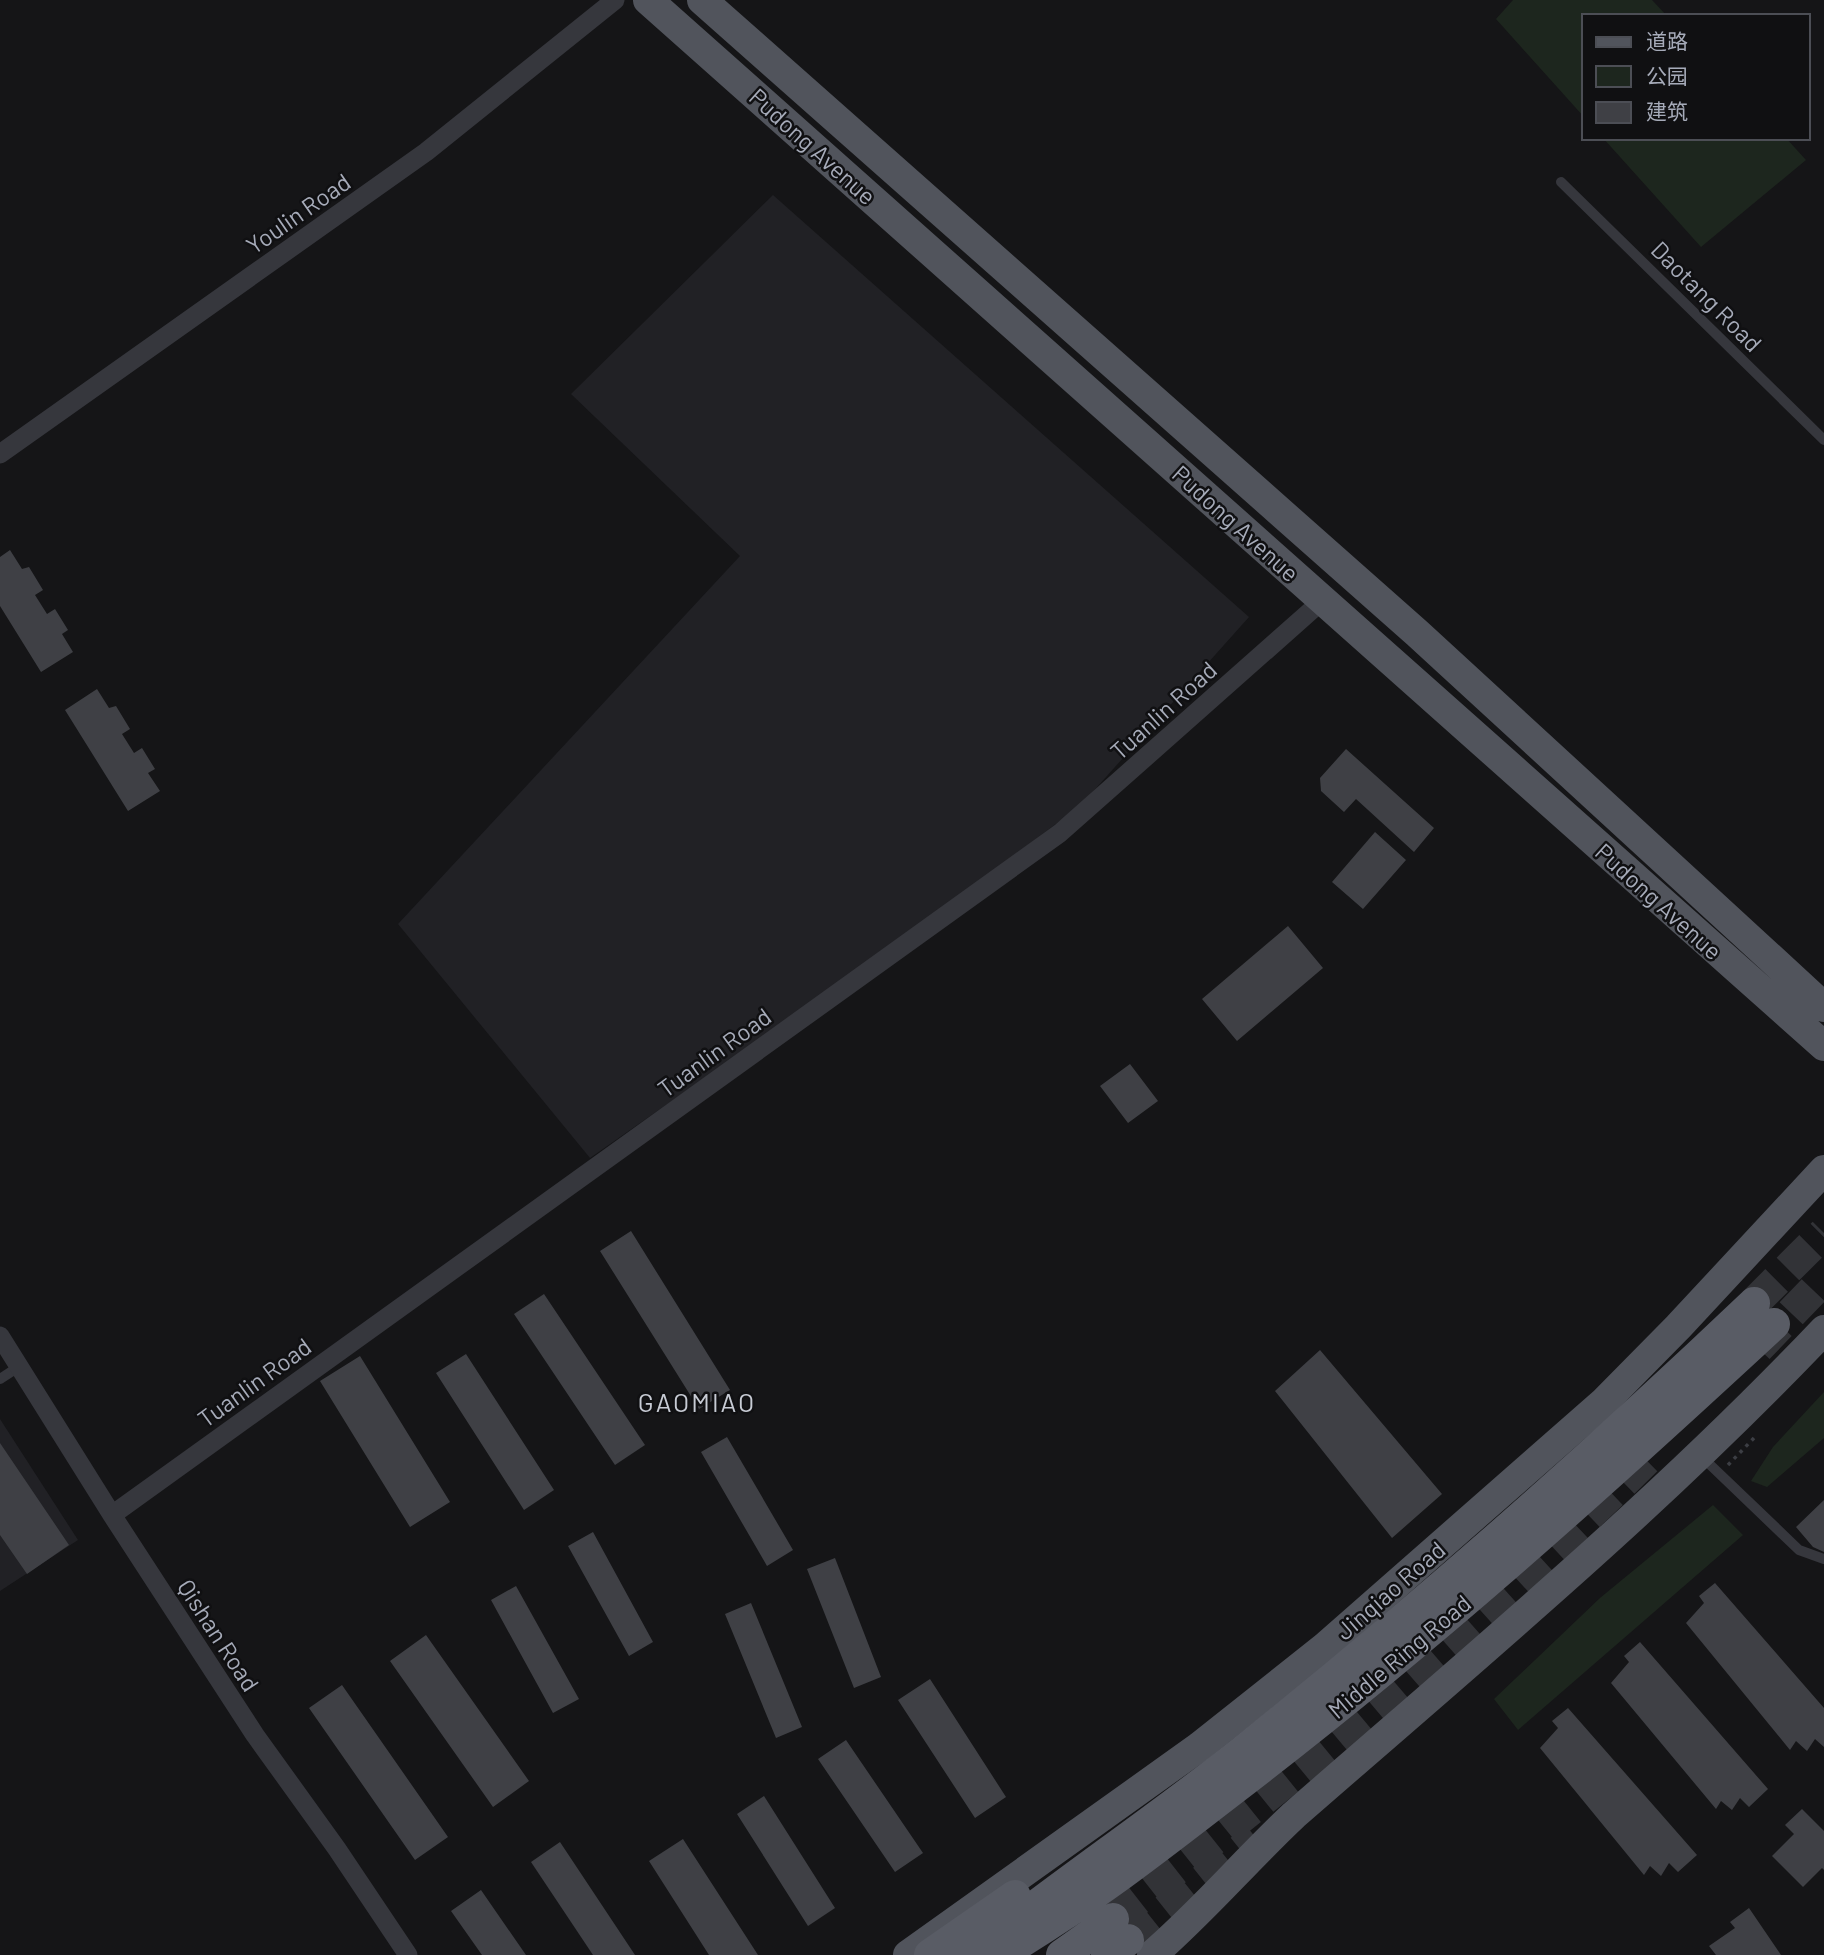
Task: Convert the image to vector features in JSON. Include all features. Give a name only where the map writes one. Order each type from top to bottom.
[{"type":"highway","name":"Middle Ring Road","points":[[999,1955],[1042,1930],[1147,1855],[1355,1693],[1552,1527],[1764,1314],[1339,1673]]},
{"type":"highway","points":[[930,1955],[1339,1673]]},
{"type":"highway","points":[[972,1955],[1028,1910],[1240,1754],[1339,1673]]},
{"type":"highway","points":[[1062,1955],[1125,1942]]},
{"type":"main road","name":"Pudong Avenue","points":[[648,0],[1824,1046]]},
{"type":"main road","name":"Pudong Avenue","points":[[702,0],[1407,624],[1824,1007]]},
{"type":"main road","name":"Jinqiao Road","points":[[908,1955],[1199,1747],[1335,1637],[1604,1402],[1824,1170]]},
{"type":"main road","points":[[1125,1942],[1183,1927],[1250,1856],[1294,1815],[1596,1551],[1700,1455],[1824,1330]]},
{"type":"street","name":"Youlin Road","points":[[0,454],[426,152],[615,0]]},
{"type":"street","name":"Tuanlin Road","points":[[112,1514],[1060,833],[1323,600]]},
{"type":"street","name":"Qishan Road","points":[[0,1336],[255,1735],[337,1849],[408,1955]]},
{"type":"lane","name":"Daotang Road","points":[[1562,182],[1824,440]]},
{"type":"lane","points":[[0,1379],[20,1366]]},
{"type":"lane","points":[[1700,1455],[1799,1550],[1824,1559]]},
{"type":"shaded area","points":[[773,195],[1249,617],[1081,805],[901,941],[590,1158],[398,924],[740,556],[571,394]]},
{"type":"shaded area","points":[[0,1419],[78,1540],[0,1591]]},
{"type":"green space","points":[[1513,0],[1652,0],[1665,14],[1582,14],[1582,115],[1496,19]]},
{"type":"green space","points":[[1605,140],[1788,140],[1806,160],[1701,247]]},
{"type":"green space","points":[[1824,1392],[1824,1438],[1767,1487],[1751,1481],[1773,1447]]},
{"type":"green space","points":[[1713,1505],[1743,1535],[1518,1730],[1494,1699],[1600,1598]]},
{"type":"building","points":[[10,550],[22,569],[29,567],[43,590],[35,595],[47,614],[55,609],[68,630],[62,634],[73,652],[41,672],[0,606],[0,557]]},
{"type":"building","points":[[97,689],[109,708],[116,706],[130,729],[122,734],[134,753],[142,748],[155,769],[148,773],[160,791],[128,811],[65,710]]},
{"type":"building","points":[[1346,749],[1434,828],[1414,852],[1356,799],[1344,812],[1321,791],[1320,778]]},
{"type":"building","points":[[1375,832],[1406,860],[1363,909],[1332,882]]},
{"type":"building","points":[[1288,926],[1323,968],[1237,1041],[1202,999]]},
{"type":"building","points":[[1130,1064],[1158,1101],[1128,1123],[1100,1086]]},
{"type":"building","points":[[631,1231],[730,1390],[699,1409],[600,1251]]},
{"type":"building","points":[[544,1294],[645,1445],[615,1465],[514,1314]]},
{"type":"building","points":[[1320,1350],[1442,1494],[1392,1538],[1275,1391]]},
{"type":"building","points":[[466,1354],[554,1490],[524,1510],[436,1373]]},
{"type":"building","points":[[360,1356],[450,1502],[410,1527],[320,1381]]},
{"type":"building","points":[[727,1437],[793,1550],[767,1566],[701,1452]]},
{"type":"building","points":[[0,1443],[69,1545],[27,1574],[0,1535]]},
{"type":"building","points":[[1824,1500],[1824,1552],[1813,1547],[1796,1527]]},
{"type":"building","points":[[593,1532],[653,1642],[629,1656],[568,1546]]},
{"type":"building","points":[[835,1558],[881,1677],[854,1688],[807,1569]]},
{"type":"building","points":[[1715,1583],[1824,1708],[1824,1747],[1815,1739],[1807,1751],[1796,1741],[1790,1750],[1686,1623],[1704,1603],[1699,1596]]},
{"type":"building","points":[[516,1586],[579,1699],[553,1713],[491,1600]]},
{"type":"building","points":[[751,1603],[802,1727],[776,1738],[725,1614]]},
{"type":"building","points":[[426,1635],[529,1781],[493,1807],[390,1661]]},
{"type":"building","points":[[1640,1642],[1768,1789],[1749,1807],[1740,1798],[1732,1810],[1721,1801],[1716,1809],[1611,1683],[1629,1662],[1624,1656]]},
{"type":"building","points":[[930,1679],[1006,1797],[975,1818],[898,1700]]},
{"type":"building","points":[[342,1685],[448,1837],[415,1860],[309,1708]]},
{"type":"building","points":[[1568,1708],[1697,1855],[1678,1872],[1669,1863],[1661,1876],[1650,1866],[1644,1875],[1540,1748],[1558,1728],[1552,1721]]},
{"type":"building","points":[[846,1740],[923,1853],[895,1872],[818,1759]]},
{"type":"building","points":[[764,1796],[835,1908],[808,1926],[737,1814]]},
{"type":"building","points":[[1802,1809],[1824,1831],[1824,1870],[1822,1868],[1803,1887],[1772,1856],[1794,1834],[1785,1825]]},
{"type":"building","points":[[683,1839],[758,1955],[709,1955],[649,1861]]},
{"type":"building","points":[[560,1842],[635,1955],[593,1955],[531,1862]]},
{"type":"building","points":[[481,1890],[526,1955],[482,1955],[451,1911]]},
{"type":"building","points":[[1749,1908],[1781,1955],[1716,1955],[1709,1946],[1735,1928],[1730,1922]]},
{"type":"tunnel","points":[[1754,1303],[1824,1233]]},
{"type":"tunnel","points":[[1758,1348],[1824,1279]]},
{"type":"tunnel","points":[[1113,1919],[1252,1809],[1388,1695],[1521,1578],[1650,1456]]},
{"type":"tunnel","points":[[1128,1940],[1256,1838]]},
{"type":"district","name":"GAOMIAO","points":[[697,1401]]}]
